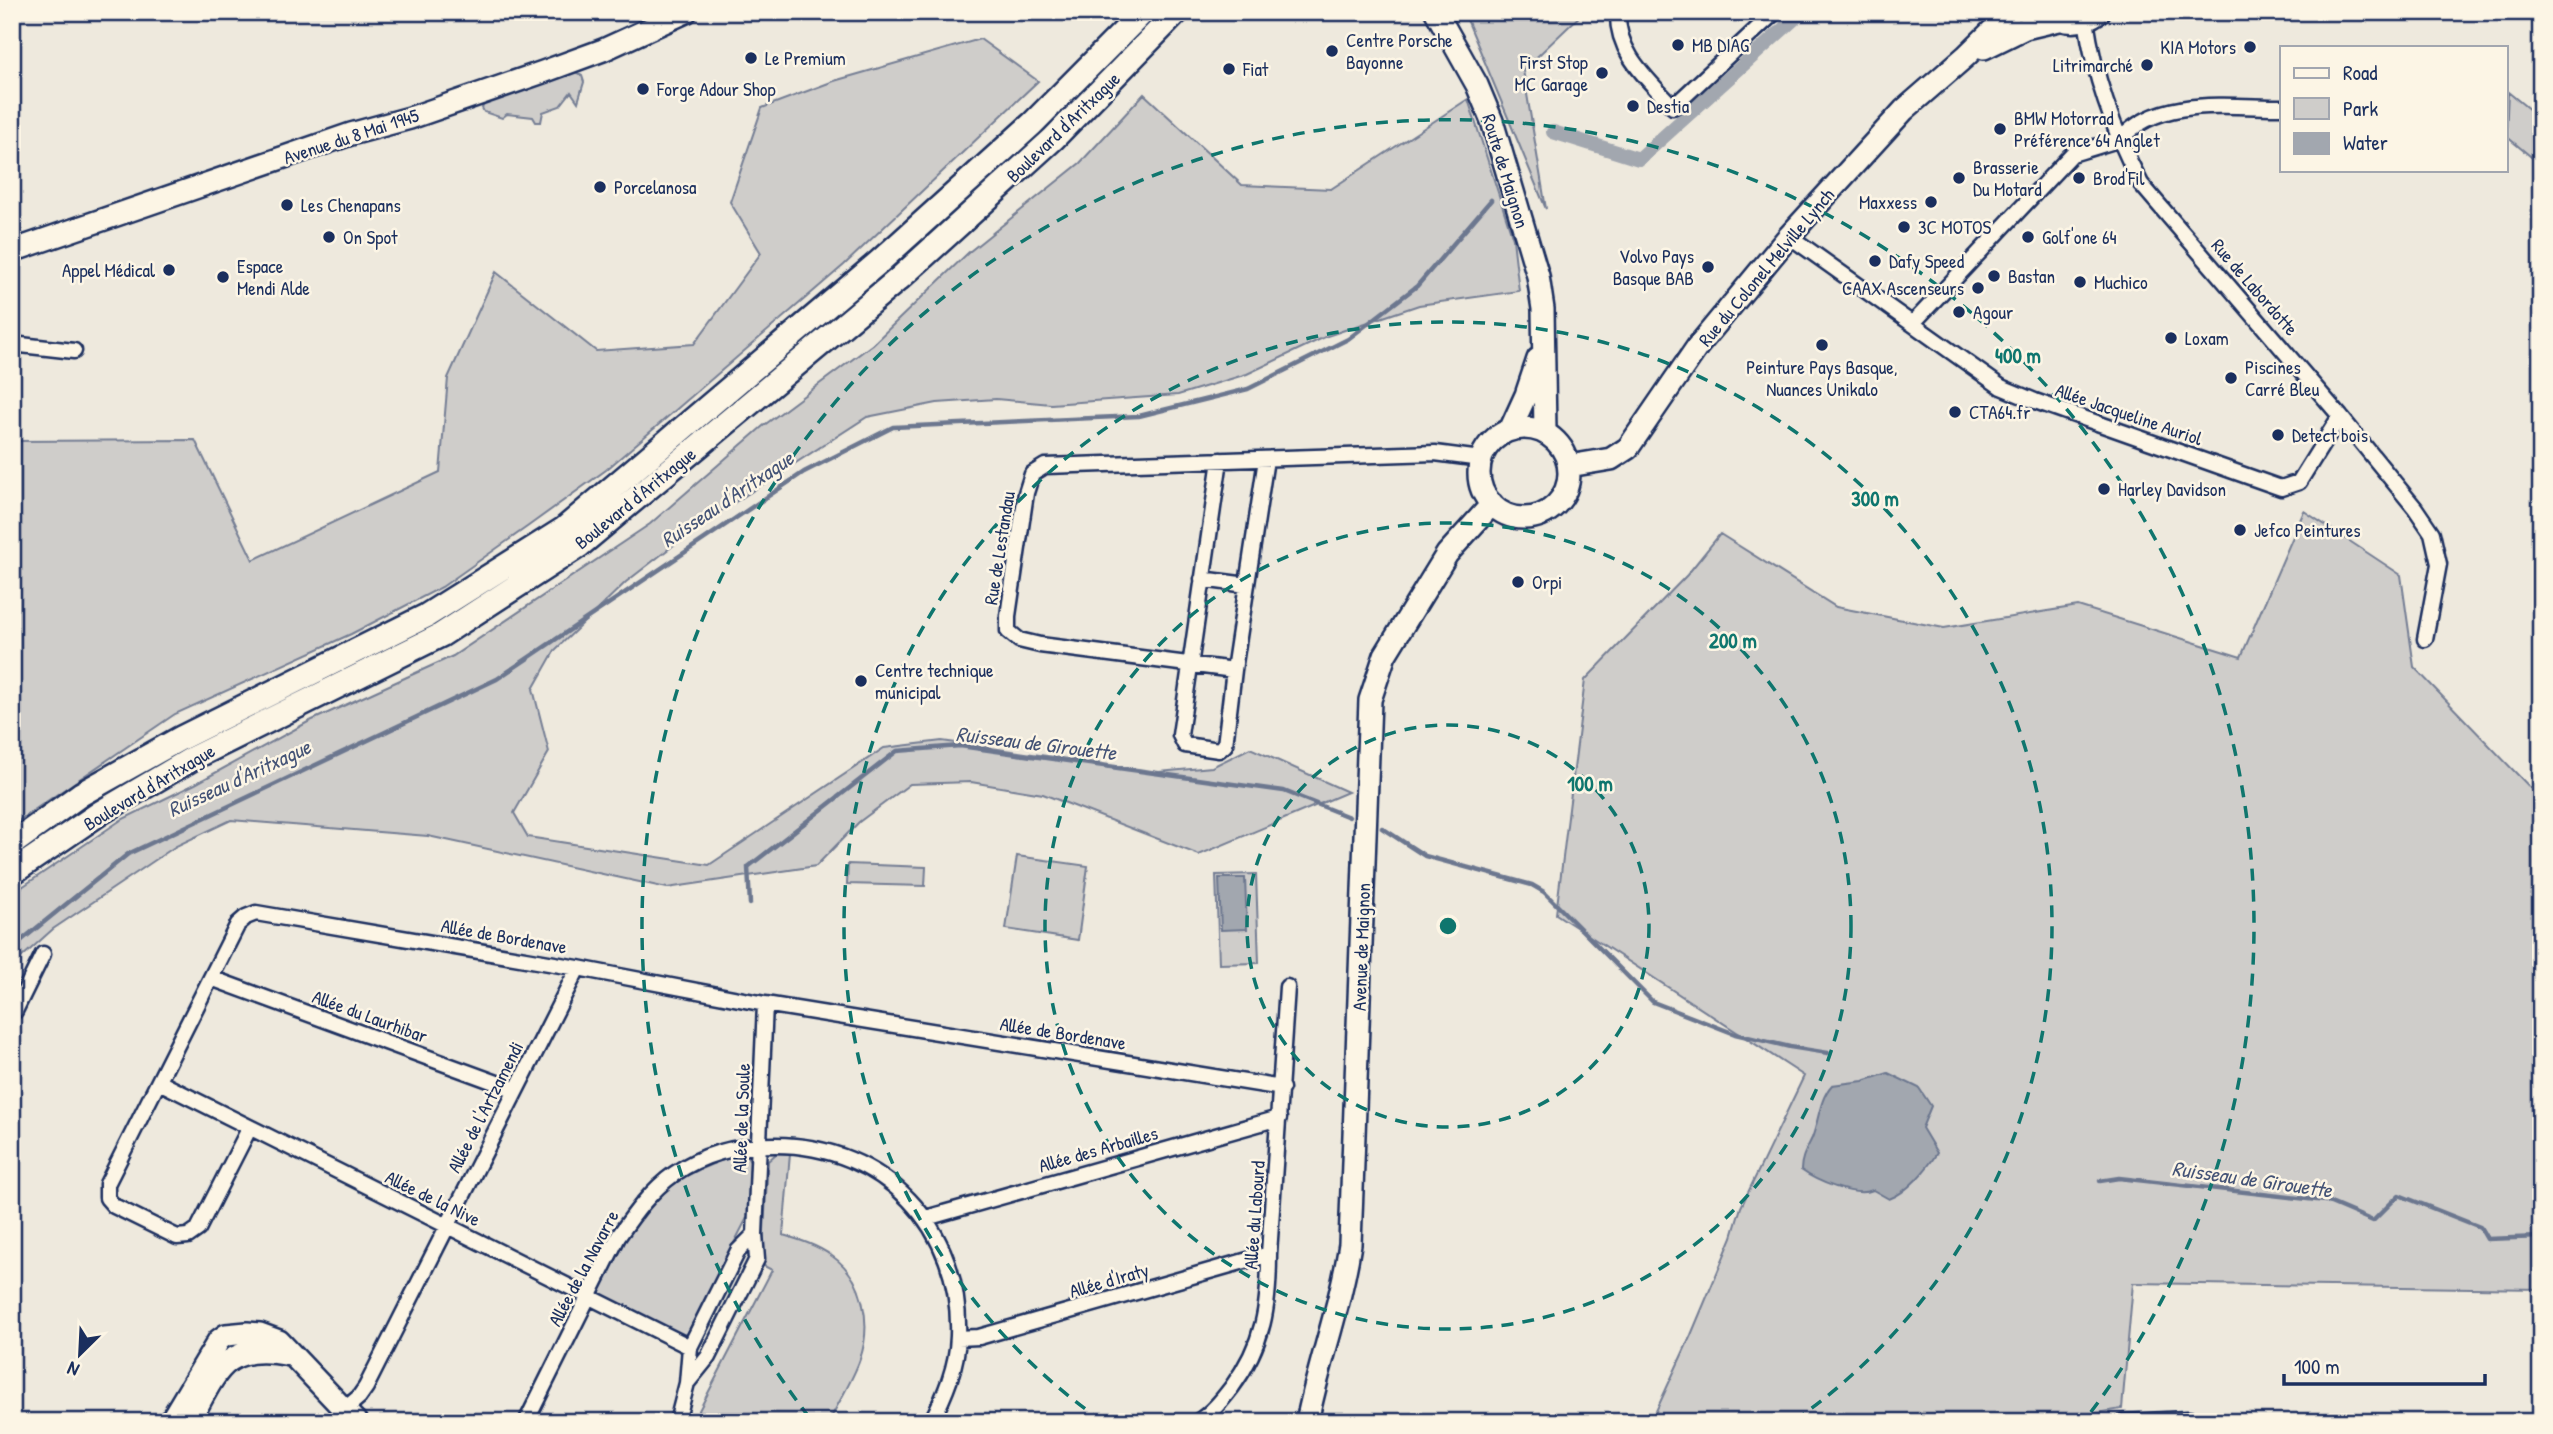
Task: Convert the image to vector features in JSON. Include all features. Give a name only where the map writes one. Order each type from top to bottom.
[{"type":"main road","name":"Boulevard d'Aritxague","points":[[12,844],[80,794],[181,738],[426,616],[564,529],[879,262],[1032,124],[1143,12]]},
{"type":"main road","name":"Boulevard d'Aritxague","points":[[12,873],[100,813],[195,757],[441,635],[580,545],[901,277],[1054,139],[1177,12]]},
{"type":"street","name":"Avenue du 8 Mai 1945","points":[[12,251],[543,72],[614,46],[686,12]]},
{"type":"street","name":"Route de Maignon","points":[[1436,12],[1477,85],[1492,121],[1538,275],[1544,309],[1545,432]]},
{"type":"street","points":[[1618,12],[1617,24],[1630,60],[1673,107],[1775,12]]},
{"type":"street","name":"Rue du Colonel Melville Lynch","points":[[1569,466],[1611,459],[1628,447],[1698,346],[1789,236],[1904,110],[2011,12]]},
{"type":"street","name":"Rue du Colonel Melville Lynch","points":[[1966,56],[2053,16],[2073,23],[2092,16]]},
{"type":"street","name":"Rue de Labordotte","points":[[2092,16],[2096,70],[2141,184],[2340,416],[2432,533],[2439,564],[2425,639]]},
{"type":"street","points":[[1913,323],[2072,154],[2121,139],[2132,126],[2179,108],[2280,107]]},
{"type":"street","name":"Allée Jacqueline Auriol","points":[[1789,236],[2001,387],[2281,488],[2299,482],[2340,416]]},
{"type":"street","name":"Route de Maignon","points":[[1510,430],[1526,395],[1543,340]]},
{"type":"street","points":[[12,344],[74,351]]},
{"type":"street","points":[[1521,428],[1545,432],[1561,446],[1569,466],[1569,481],[1556,506],[1543,514],[1527,518],[1502,512],[1492,504],[1480,483],[1481,459],[1497,437],[1510,430],[1521,428]]},
{"type":"street","name":"Rue de Lestandau","points":[[1234,670],[1019,640],[1008,632],[1026,493],[1032,474],[1045,466],[1220,460],[1435,453],[1481,459]]},
{"type":"street","points":[[1220,460],[1180,736],[1185,745],[1219,750],[1225,745],[1266,459]]},
{"type":"street","name":"Avenue de Maignon","points":[[1307,1422],[1318,1372],[1335,1320],[1350,1244],[1370,700],[1385,655],[1440,565],[1492,504]]},
{"type":"street","points":[[1202,579],[1247,585]]},
{"type":"street","name":"Allée de Bordenave","points":[[249,1129],[198,1229],[188,1236],[177,1237],[114,1206],[107,1198],[107,1184],[238,924],[256,913],[578,968],[765,1004],[1282,1088]]},
{"type":"street","points":[[12,1012],[43,954]]},
{"type":"street","name":"Allée de l'Artzamendi","points":[[350,1416],[578,968]]},
{"type":"street","name":"Allée du Laurhibar","points":[[211,978],[516,1090]]},
{"type":"street","name":"Allée du Labourd","points":[[1197,1422],[1224,1398],[1248,1365],[1258,1341],[1269,1295],[1269,1254],[1287,987]]},
{"type":"street","name":"Allée de la Soule","points":[[687,1383],[708,1357],[757,1259],[755,1234],[765,1004]]},
{"type":"street","name":"Allée de la Nive","points":[[159,1082],[690,1347]]},
{"type":"street","name":"Allée des Arbailles","points":[[926,1218],[1279,1118]]},
{"type":"street","name":"Allée de la Navarre","points":[[526,1422],[618,1237],[635,1211],[674,1174],[723,1151],[760,1145],[800,1145],[832,1151],[853,1159],[886,1179],[926,1218],[955,1287],[958,1338],[953,1372],[931,1422]]},
{"type":"street","name":"Allée de la Soule","points":[[677,1422],[687,1383],[690,1347],[738,1251],[755,1234]]},
{"type":"street","name":"Allée d'Iraty","points":[[958,1338],[979,1337],[1269,1254]]},
{"type":"street","points":[[170,1422],[212,1348],[226,1335],[247,1333],[260,1334],[279,1341],[350,1416]]},
{"type":"street","points":[[189,1422],[213,1379],[232,1359],[251,1351],[268,1350],[292,1356]]},
{"type":"street","points":[[2124,1422],[2187,1419],[2209,1422]]},
{"type":"green space","points":[[1472,12],[1584,12],[1523,70],[1546,209],[1466,17]]},
{"type":"green space","points":[[980,39],[1038,81],[844,265],[606,470],[442,587],[351,634],[175,714],[12,825],[12,441],[195,440],[253,560],[440,472],[448,378],[496,272],[596,351],[694,344],[761,253],[730,202],[762,108],[834,81]]},
{"type":"green space","points":[[574,71],[582,76],[584,82],[578,102],[571,92],[560,106],[543,112],[541,122],[536,122],[533,117],[507,114],[502,118],[484,112],[482,108],[485,103]]},
{"type":"green space","points":[[2508,92],[2541,119],[2541,165],[2508,138]]},
{"type":"green space","points":[[1144,94],[1242,185],[1331,189],[1468,99],[1513,239],[1519,291],[1419,305],[1327,336],[1247,374],[1178,395],[1051,404],[996,399],[937,403],[867,417],[701,524],[626,582],[555,650],[533,689],[549,752],[514,813],[528,837],[709,865],[884,748],[942,741],[1159,772],[1212,767],[1250,748],[1348,792],[1199,855],[1043,794],[971,782],[910,784],[859,822],[816,866],[667,888],[428,836],[231,820],[176,846],[53,929],[12,966],[12,897],[22,887],[121,820],[195,784],[308,722],[453,656],[650,524],[763,426],[873,344],[969,252],[1080,163]]},
{"type":"green space","points":[[2304,511],[2401,575],[2414,667],[2541,799],[2541,1289],[2133,1283],[2122,1409],[2043,1422],[1651,1422],[1691,1335],[1732,1237],[1741,1207],[1804,1076],[1556,914],[1585,680],[1687,575],[1720,534],[1836,607],[1944,628],[2078,606],[2241,657]]},
{"type":"green space","points":[[1017,856],[1088,866],[1078,940],[1006,929]]},
{"type":"green space","points":[[848,864],[926,867],[925,886],[847,884]]},
{"type":"green space","points":[[1256,874],[1259,963],[1219,964],[1216,875]]},
{"type":"green space","points":[[777,1153],[790,1154],[783,1235],[826,1252],[852,1276],[865,1317],[864,1345],[860,1359],[829,1422],[693,1422],[772,1270],[762,1265],[768,1161]]},
{"type":"green space","points":[[746,1154],[750,1161],[748,1216],[687,1334],[681,1336],[602,1297],[598,1289],[611,1262],[637,1219],[652,1202],[688,1175]]},
{"type":"water","points":[[1219,878],[1245,878],[1247,929],[1221,930]]},
{"type":"water","points":[[1888,1073],[1919,1088],[1931,1106],[1922,1128],[1937,1153],[1922,1173],[1903,1192],[1889,1199],[1873,1190],[1856,1192],[1836,1187],[1801,1170],[1822,1103],[1832,1085],[1863,1081]]},
{"type":"waterway","name":"Ruisseau d'Aritxague","points":[[1553,132],[1639,159],[1802,12]]},
{"type":"waterway","name":"Ruisseau d'Aritxague","points":[[12,948],[128,854],[497,679],[804,472],[893,427],[1139,416],[1248,389],[1348,339],[1417,286],[1491,200]]},
{"type":"waterway","name":"Ruisseau de Girouette","points":[[750,904],[748,867],[897,751],[960,746],[1284,791],[1349,817]]},
{"type":"waterway","name":"Ruisseau de Girouette","points":[[1382,828],[1425,856],[1532,885],[1544,892],[1653,1002],[1735,1034],[1828,1053]]},
{"type":"waterway","name":"Ruisseau de Girouette","points":[[2100,1181],[2119,1178],[2326,1201],[2373,1221],[2399,1195],[2480,1227],[2487,1239],[2541,1237]]},
{"type":"place","name":"MB DIAG","points":[[1678,45]]},
{"type":"place","name":"KIA Motors","points":[[2250,47]]},
{"type":"place","name":"Centre Porsche Bayonne","points":[[1332,51]]},
{"type":"place","name":"Le Premium","points":[[751,58]]},
{"type":"place","name":"Litrimarché","points":[[2147,65]]},
{"type":"place","name":"Fiat","points":[[1229,69]]},
{"type":"place","name":"First Stop MC Garage","points":[[1602,73]]},
{"type":"place","name":"Forge Adour Shop","points":[[643,89]]},
{"type":"place","name":"Destia","points":[[1633,106]]},
{"type":"place","name":"BMW Motorrad Préférence 64 Anglet","points":[[2000,129]]},
{"type":"place","name":"Brasserie Du Motard","points":[[1959,178]]},
{"type":"place","name":"Brod'Fil","points":[[2079,178]]},
{"type":"place","name":"Porcelanosa","points":[[600,187]]},
{"type":"place","name":"Maxxess","points":[[1931,202]]},
{"type":"place","name":"Les Chenapans","points":[[287,205]]},
{"type":"place","name":"3C MOTOS","points":[[1904,227]]},
{"type":"place","name":"On Spot","points":[[329,237]]},
{"type":"place","name":"Golf'one 64","points":[[2028,237]]},
{"type":"place","name":"Dafy Speed","points":[[1875,261]]},
{"type":"place","name":"Volvo Pays Basque BAB","points":[[1708,267]]},
{"type":"place","name":"Appel Médical","points":[[169,270]]},
{"type":"place","name":"Bastan","points":[[1994,276]]},
{"type":"place","name":"Espace Mendi Alde","points":[[223,277]]},
{"type":"place","name":"Muchico","points":[[2080,282]]},
{"type":"place","name":"CAAX Ascenseurs","points":[[1978,288]]},
{"type":"place","name":"Agour","points":[[1959,312]]},
{"type":"place","name":"Loxam","points":[[2171,338]]},
{"type":"place","name":"Peinture Pays Basque, Nuances Unikalo","points":[[1822,345]]},
{"type":"place","name":"Piscines Carré Bleu","points":[[2231,378]]},
{"type":"place","name":"CTA64.fr","points":[[1955,412]]},
{"type":"place","name":"Detect bois","points":[[2278,435]]},
{"type":"place","name":"Harley Davidson","points":[[2104,489]]},
{"type":"place","name":"Jefco Peintures","points":[[2240,530]]},
{"type":"place","name":"Orpi","points":[[1518,582]]},
{"type":"place","name":"Centre technique municipal","points":[[861,681]]}]
